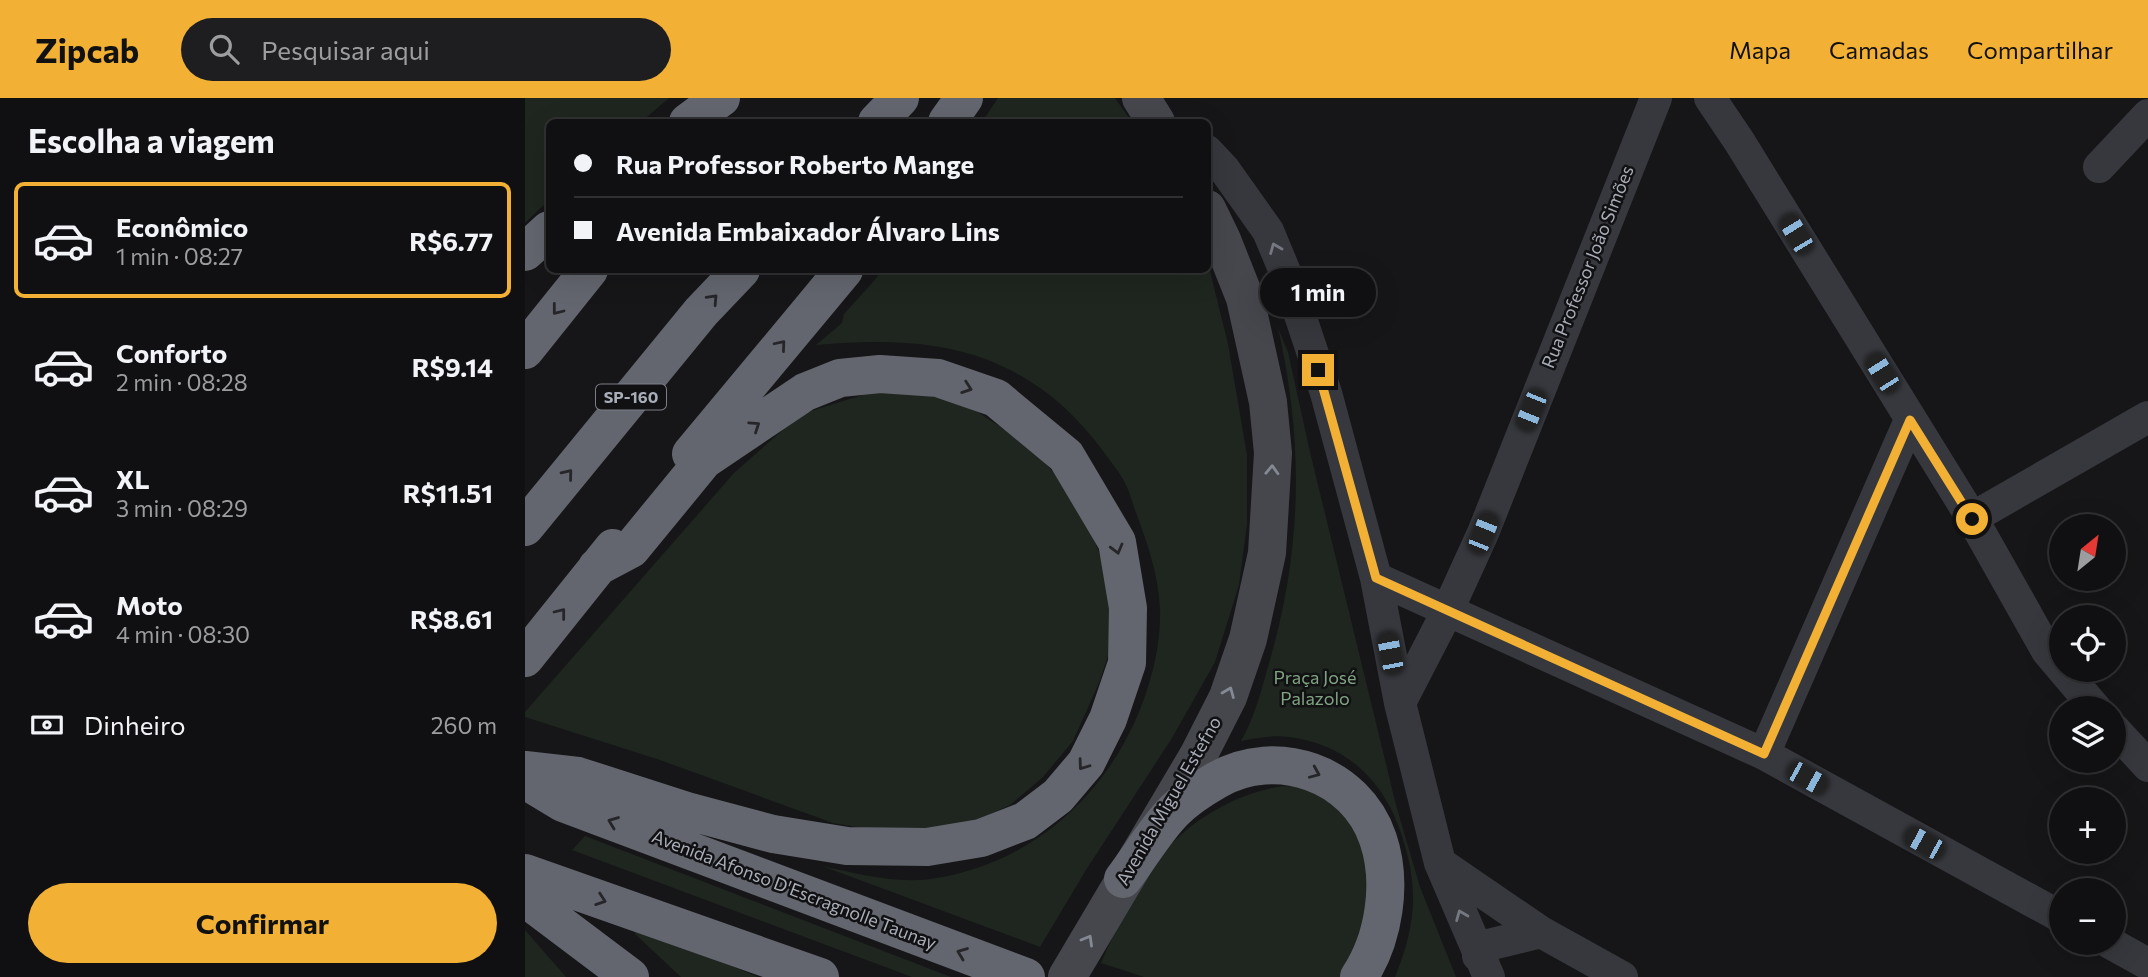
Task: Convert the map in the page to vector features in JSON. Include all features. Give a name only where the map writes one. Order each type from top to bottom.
[{"type":"highway","points":[[692,119],[723,98]]},
{"type":"highway","points":[[707,119],[723,98]]},
{"type":"highway","points":[[880,119],[900,98]]},
{"type":"highway","points":[[949,119],[964,98]]},
{"type":"highway","points":[[525,252],[546,233]]},
{"type":"highway","points":[[525,351],[587,273]]},
{"type":"highway","name":"SP-160","points":[[525,527],[701,312],[738,273]]},
{"type":"highway","points":[[525,658],[597,567],[842,273]]},
{"type":"highway","points":[[525,780],[687,811],[773,834],[847,846],[927,847],[981,838],[1025,821],[1058,796],[1086,763],[1108,719],[1127,663],[1128,608],[1117,542],[1066,456],[996,398],[938,379],[880,374],[840,378],[805,392],[704,460],[631,549],[597,567]]},
{"type":"highway","points":[[1117,891],[1174,811],[1218,779],[1248,766],[1268,764],[1291,765],[1309,770],[1330,780],[1350,795],[1366,815],[1378,838],[1383,862],[1383,917],[1377,943],[1359,977]]},
{"type":"highway","points":[[525,770],[570,790]]},
{"type":"highway","name":"Avenida Afonso D'Escragnolle Taunay","points":[[570,790],[1026,977]]},
{"type":"highway","points":[[528,887],[566,943],[594,977]]},
{"type":"highway","points":[[528,887],[630,977]]},
{"type":"highway","points":[[528,887],[820,977]]},
{"type":"main road","points":[[1143,98],[1154,119]]},
{"type":"main road","name":"Avenida Miguel Estefno","points":[[1067,977],[1198,756],[1228,697],[1248,639],[1267,553],[1272,453],[1268,402],[1245,298],[1211,217]]},
{"type":"street","points":[[1143,98],[1174,119]]},
{"type":"street","name":"Rua Professor João Simões","points":[[1400,703],[1447,612],[1483,533],[1656,98]]},
{"type":"street","points":[[1710,98],[1972,519],[2047,651],[2084,696]]},
{"type":"street","points":[[2099,167],[2148,115]]},
{"type":"street","points":[[1211,155],[1224,169],[1268,231],[1288,279],[1326,393],[1376,578],[1400,703],[1440,863],[1484,966]]},
{"type":"street","points":[[1972,519],[2148,417]]},
{"type":"street","points":[[1764,754],[1910,420]]},
{"type":"street","points":[[1376,578],[1764,754],[2049,911]]},
{"type":"street","points":[[2126,742],[2148,766]]},
{"type":"street","points":[[1440,863],[1541,932],[1622,977]]},
{"type":"street","points":[[1484,966],[1488,945],[1541,932]]},
{"type":"street","points":[[2126,952],[2148,964]]},
{"type":"green space","points":[[525,98],[669,98],[644,119],[546,119],[546,203],[525,223]]},
{"type":"green space","points":[[998,98],[1115,98],[1130,119],[984,119]]},
{"type":"green space","points":[[880,273],[1210,273],[1228,344],[1247,455],[1247,524],[1239,585],[1215,662],[1172,738],[1086,870],[1040,947],[822,866],[894,879],[937,878],[973,869],[1007,856],[1038,838],[1066,816],[1091,790],[1113,761],[1131,730],[1145,696],[1158,641],[1160,608],[1151,558],[1126,484],[1117,469],[1079,422],[1038,386],[988,360],[946,348],[881,342],[816,345],[842,323],[844,314]]},
{"type":"green space","name":"Praça José Palazolo","points":[[1278,328],[1288,352],[1396,805],[1420,887],[1456,977],[1395,977],[1412,919],[1411,872],[1405,846],[1389,805],[1365,772],[1331,749],[1311,742],[1277,736],[1241,741],[1254,712],[1281,618],[1293,536],[1295,454],[1292,413]]},
{"type":"green space","points":[[889,387],[956,398],[1030,446],[1077,499],[1113,586],[1112,644],[1099,683],[1073,741],[1043,777],[1010,805],[968,825],[903,835],[833,823],[660,760],[525,717],[525,712],[734,473],[801,414]]},
{"type":"green space","points":[[1283,786],[1310,787],[1342,809],[1363,846],[1374,882],[1347,977],[1144,977],[1101,963],[1137,889],[1152,866],[1179,837],[1210,813],[1227,804],[1245,796]]},
{"type":"green space","points":[[585,836],[951,977],[912,977],[572,850]]},
{"type":"green space","points":[[637,929],[758,977],[681,977],[635,934]]},
{"type":"green space","points":[[525,930],[566,977],[525,977]]},
{"type":"route","points":[[1318,370],[1376,578],[1764,754],[1910,420],[1972,519]]}]
